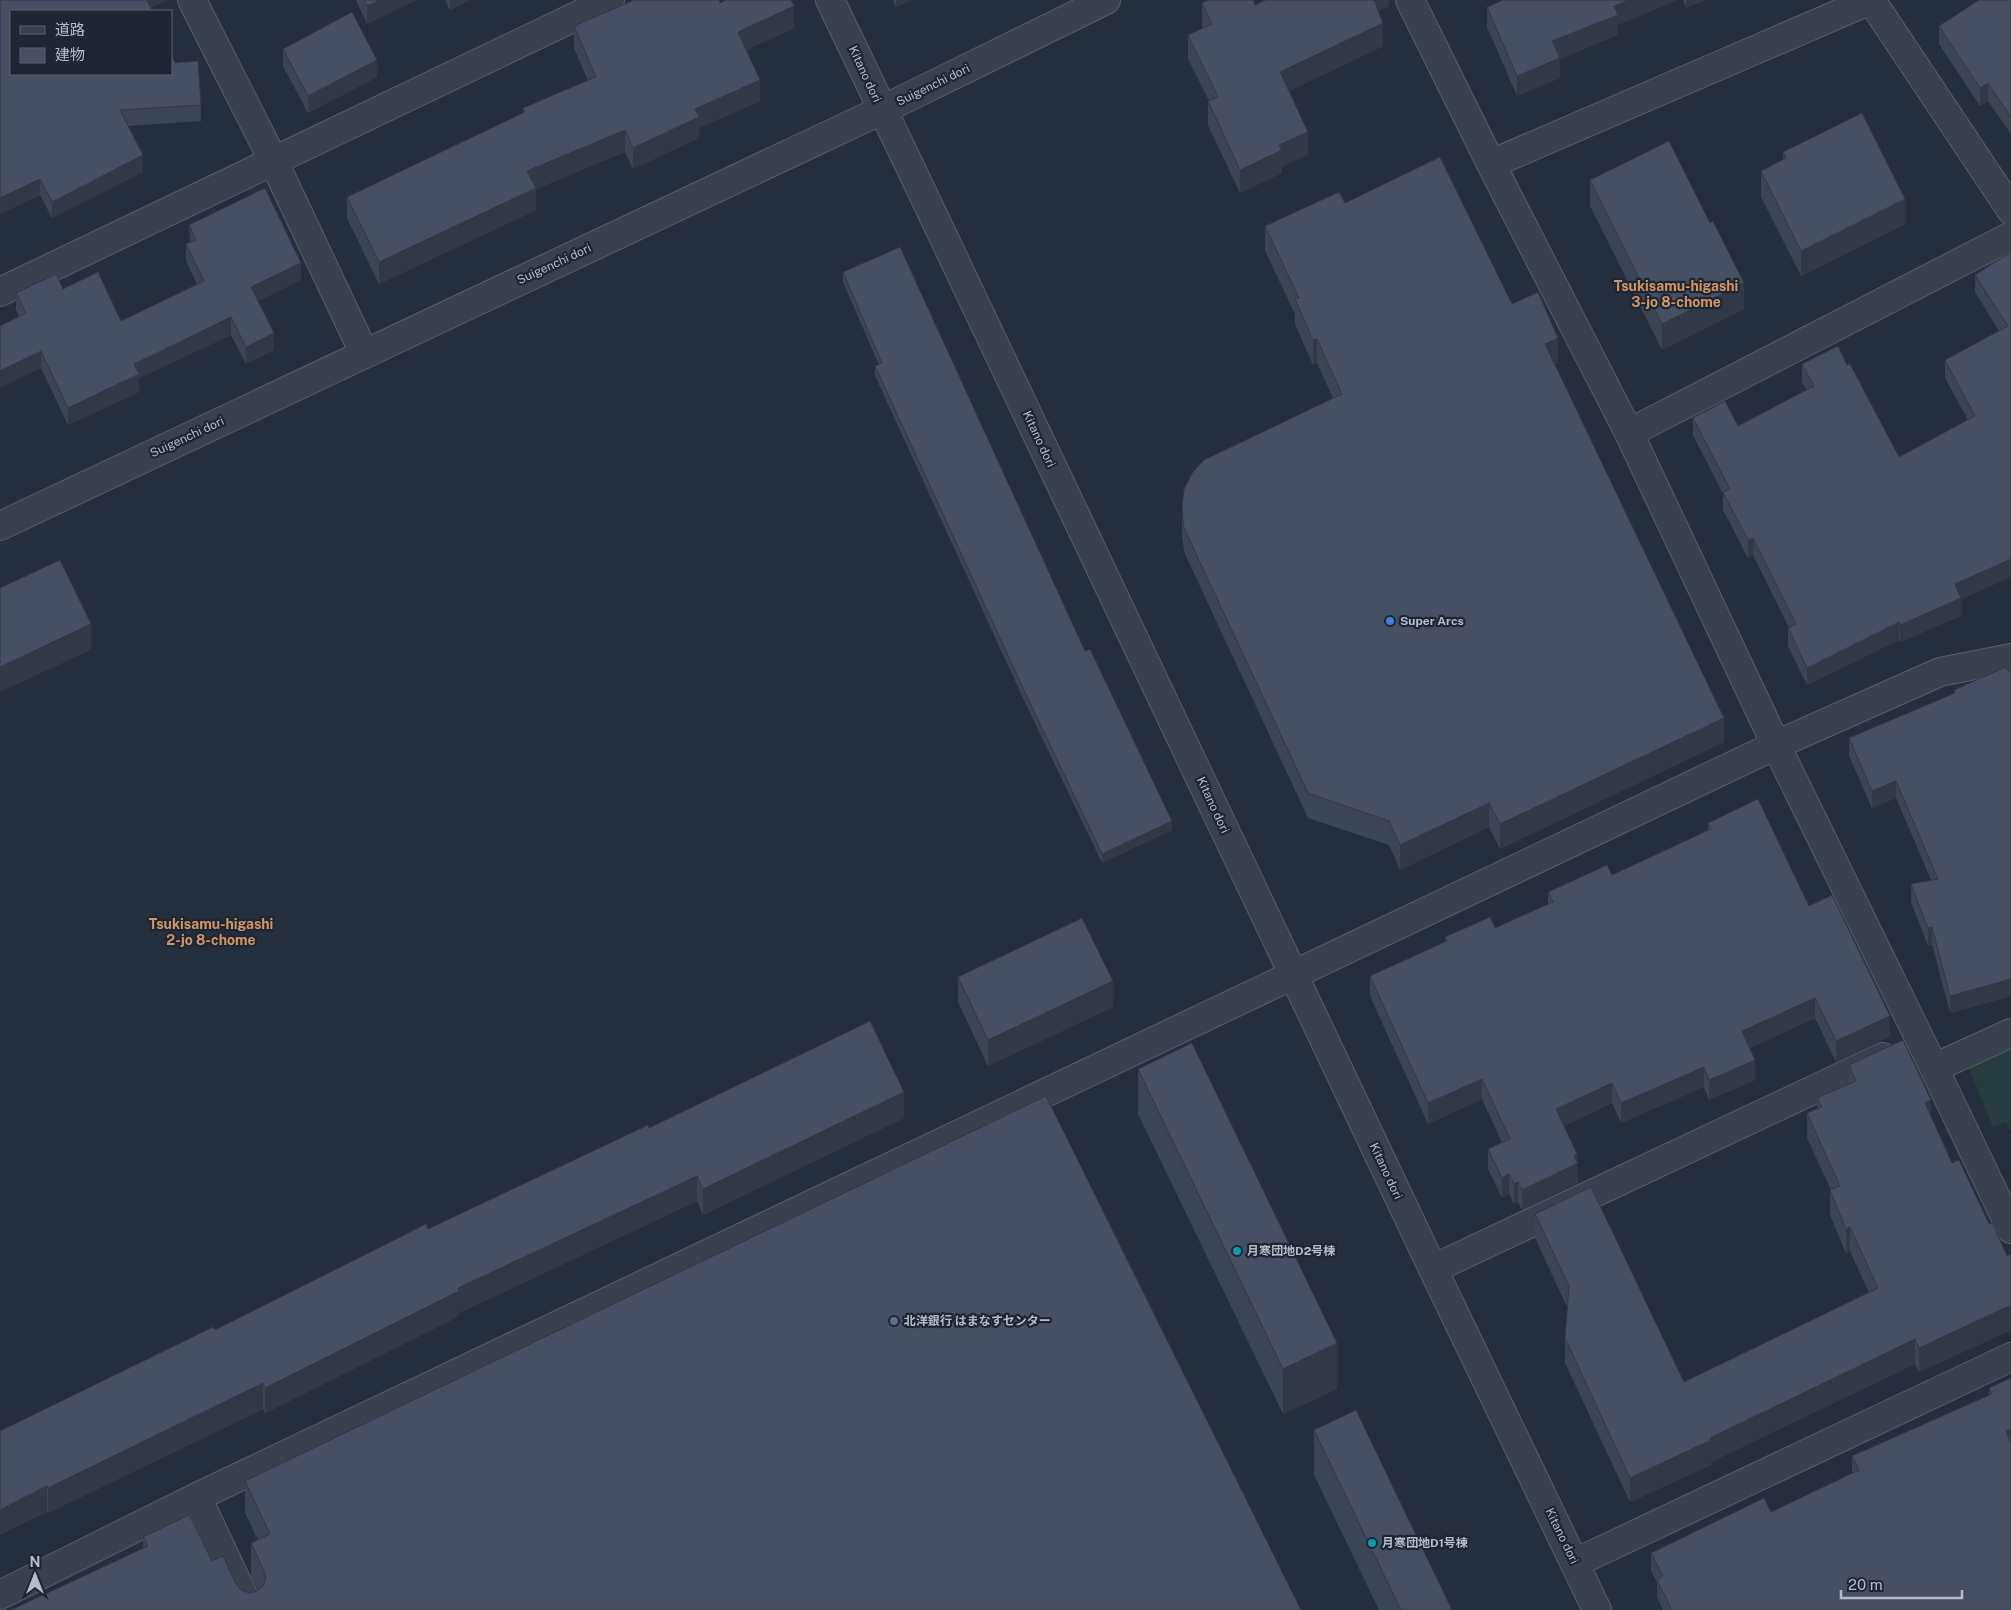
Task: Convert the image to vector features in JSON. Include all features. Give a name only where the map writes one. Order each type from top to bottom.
[{"type":"street","points":[[192,0],[274,162],[364,353]]},
{"type":"street","points":[[0,292],[610,0]]},
{"type":"street","name":"Kitano dori","points":[[830,0],[923,192],[1432,1269],[1597,1610]]},
{"type":"street","name":"Suigenchi dori","points":[[0,526],[882,110],[1106,0]]},
{"type":"street","points":[[1410,0],[1491,164],[1629,433],[1776,746],[2011,1229]]},
{"type":"street","points":[[1491,164],[1871,0],[2011,210]]},
{"type":"street","points":[[1629,433],[2011,236]]},
{"type":"street","points":[[0,1596],[197,1497],[1776,746],[1940,672],[2011,658]]},
{"type":"street","points":[[1934,1068],[2011,1034]]},
{"type":"street","points":[[1432,1269],[1920,1039]]},
{"type":"street","points":[[1575,1563],[2011,1357]]},
{"type":"street","points":[[197,1497],[250,1610]]},
{"type":"green space","points":[[2011,1046],[2011,1132],[2006,1122],[1993,1127],[1968,1066]]},
{"type":"building","points":[[0,0],[147,0],[152,10],[10,10],[10,75],[172,75],[172,56],[175,63],[198,61],[201,105],[120,110],[143,155],[52,202],[40,179],[0,198]]},
{"type":"building","points":[[364,0],[380,0],[367,6]]},
{"type":"building","points":[[634,0],[719,0],[720,3],[726,0],[791,0],[794,6],[738,32],[760,80],[695,109],[699,117],[633,148],[625,130],[527,171],[536,188],[379,262],[347,197],[525,112],[523,108],[596,77],[574,26]]},
{"type":"building","points":[[1208,0],[1253,0],[1255,5],[1266,0],[1374,0],[1383,23],[1280,72],[1308,132],[1279,145],[1282,150],[1240,170],[1208,101],[1218,97],[1188,35],[1212,24],[1202,3]]},
{"type":"building","points":[[1503,0],[1629,0],[1614,6],[1618,15],[1552,41],[1560,58],[1517,76],[1487,7]]},
{"type":"building","points":[[1979,0],[2011,0],[2011,117],[1988,83],[1980,88],[1939,26]]},
{"type":"building","points":[[352,12],[377,60],[308,96],[283,49]]},
{"type":"building","points":[[1862,113],[1905,199],[1801,251],[1761,171],[1786,158],[1783,152]]},
{"type":"building","points":[[1669,141],[1710,223],[1713,221],[1744,283],[1662,324],[1590,180]]},
{"type":"building","points":[[1440,157],[1512,304],[1538,292],[1558,338],[1545,344],[1724,718],[1500,824],[1489,803],[1400,845],[1389,821],[1308,793],[1184,528],[1182,509],[1184,489],[1193,472],[1204,460],[1342,394],[1317,339],[1313,340],[1295,299],[1299,298],[1265,226],[1339,192],[1345,203]]},
{"type":"building","points":[[265,188],[301,263],[251,287],[274,333],[246,347],[231,317],[134,364],[139,374],[68,408],[41,351],[0,371],[0,326],[26,313],[16,293],[56,274],[63,289],[98,272],[121,321],[204,281],[186,244],[196,240],[189,225]]},
{"type":"building","points":[[900,247],[1085,651],[1090,649],[1172,821],[1102,854],[1022,686],[875,366],[882,363],[843,272]]},
{"type":"building","points":[[2011,252],[2011,559],[1955,584],[1961,598],[1900,625],[1899,622],[1807,668],[1788,628],[1796,624],[1753,538],[1748,540],[1723,492],[1730,489],[1693,418],[1725,401],[1738,426],[1814,386],[1802,364],[1838,346],[1847,365],[1850,364],[1899,457],[1975,416],[1945,360],[2008,326],[1975,275]]},
{"type":"building","points":[[60,560],[91,624],[0,667],[0,588]]},
{"type":"building","points":[[2006,667],[2008,671],[2011,669],[2011,979],[1950,996],[1932,927],[1928,928],[1911,884],[1938,879],[1896,781],[1872,791],[1849,738],[1955,693],[1954,690]]},
{"type":"building","points":[[1758,799],[1809,906],[1832,895],[1890,1016],[1836,1041],[1815,998],[1742,1031],[1755,1060],[1709,1080],[1704,1067],[1621,1103],[1612,1083],[1556,1109],[1577,1154],[1574,1156],[1578,1163],[1522,1190],[1518,1182],[1514,1184],[1509,1174],[1502,1178],[1488,1149],[1510,1139],[1482,1079],[1428,1103],[1370,976],[1447,941],[1445,937],[1490,917],[1495,928],[1553,902],[1548,892],[1607,865],[1612,875],[1711,829],[1708,823]]},
{"type":"building","points":[[1082,918],[1113,981],[988,1040],[958,977]]},
{"type":"building","points":[[870,1021],[904,1092],[703,1189],[697,1176],[458,1288],[459,1291],[265,1388],[263,1383],[0,1510],[0,1431],[213,1327],[215,1330],[426,1224],[428,1229],[648,1125],[649,1128]]},
{"type":"building","points":[[1903,1040],[1931,1100],[1925,1103],[1952,1163],[1959,1160],[1989,1224],[1992,1223],[2007,1256],[2011,1254],[2011,1305],[1919,1348],[1915,1339],[1630,1478],[1565,1338],[1569,1286],[1535,1214],[1591,1187],[1684,1382],[1878,1288],[1850,1227],[1846,1229],[1830,1190],[1840,1186],[1807,1113],[1822,1107],[1817,1098],[1856,1081],[1849,1065]]},
{"type":"building","points":[[1192,1043],[1337,1343],[1283,1369],[1138,1069]]},
{"type":"building","name":"北洋銀行 はまなすセンター","points":[[1046,1096],[1301,1610],[11,1610],[148,1546],[143,1537],[189,1515],[212,1561],[223,1556],[236,1584],[241,1590],[249,1593],[257,1591],[263,1586],[266,1578],[251,1543],[270,1534],[245,1481]]},
{"type":"building","points":[[2011,1378],[2011,1429],[2006,1431],[2011,1443],[2011,1610],[1672,1610],[1657,1580],[1663,1576],[1651,1553],[1764,1498],[1771,1512],[1859,1470],[1852,1456],[1992,1394],[1989,1388]]},
{"type":"building","points":[[1356,1410],[1452,1610],[1401,1610],[1314,1430]]},
{"type":"place","name":"Super Arcs","points":[[1390,621]]},
{"type":"place","name":"月寒団地D2号棟","points":[[1237,1251]]},
{"type":"place","name":"北洋銀行 はまなすセンター","points":[[894,1321]]},
{"type":"place","name":"月寒団地D1号棟","points":[[1372,1543]]},
{"type":"district","name":"Tsukisamu-higashi 3-jo 8-chome","points":[[1676,294]]},
{"type":"district","name":"Tsukisamu-higashi 2-jo 8-chome","points":[[211,932]]}]
